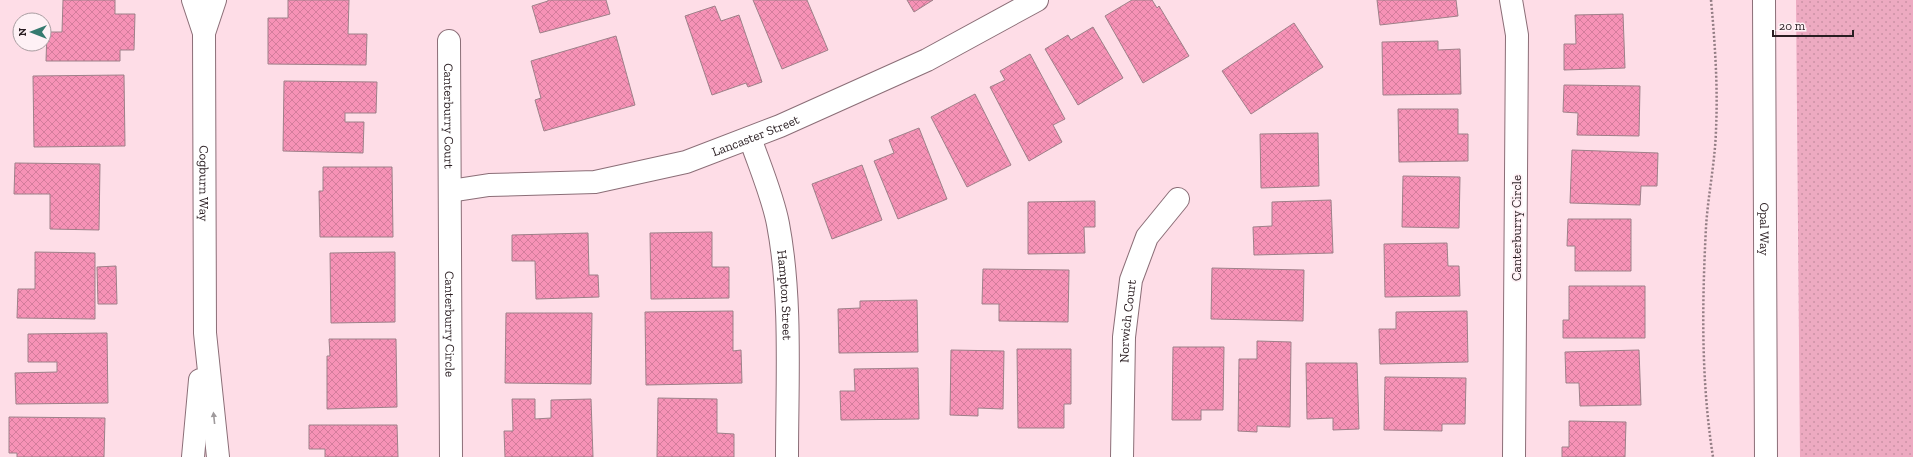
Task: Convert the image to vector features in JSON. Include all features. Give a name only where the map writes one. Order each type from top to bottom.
[{"type":"street","name":"Cogburn Way","points":[[193,0],[204,33],[205,333],[193,457]]},
{"type":"street","name":"Cogburn Way","points":[[204,33],[215,0]]},
{"type":"street","name":"Lancaster Street","points":[[450,191],[489,185],[595,182],[686,162],[780,126],[927,60],[1037,0]]},
{"type":"street","name":"Canterburry Circle","points":[[1511,0],[1517,35],[1514,457]]},
{"type":"street","name":"Opal Way","points":[[1764,0],[1766,457]]},
{"type":"street","name":"Canterburry Court","points":[[449,41],[450,191]]},
{"type":"street","name":"Hampton Street","points":[[750,138],[778,222],[783,259],[786,302],[787,457]]},
{"type":"street","name":"Canterburry Circle","points":[[450,191],[450,457]]},
{"type":"street","name":"Norwich Court","points":[[1122,457],[1124,337],[1131,280],[1147,237],[1178,199]]},
{"type":"street","name":"Cogburn Way","points":[[205,333],[218,457]]},
{"type":"path","points":[[1711,0],[1716,73],[1716,116],[1704,267],[1704,379],[1707,418],[1713,457]]},
{"type":"shaded area","points":[[1796,0],[1913,0],[1913,457],[1800,457]]},
{"type":"building","points":[[63,0],[115,0],[115,14],[135,14],[134,50],[120,50],[120,61],[46,61],[46,52],[52,52],[52,32],[62,32]]},
{"type":"building","points":[[288,0],[349,0],[348,34],[367,34],[366,65],[268,64],[268,18],[288,18]]},
{"type":"building","points":[[548,0],[606,0],[610,14],[540,33],[532,6]]},
{"type":"building","points":[[753,0],[807,0],[828,50],[782,69]]},
{"type":"building","points":[[907,0],[933,0],[914,12]]},
{"type":"building","points":[[1132,0],[1152,0],[1157,8],[1159,6],[1189,56],[1143,83],[1105,16]]},
{"type":"building","points":[[1377,0],[1456,0],[1458,16],[1380,25]]},
{"type":"building","points":[[715,6],[721,21],[739,15],[762,82],[748,87],[746,83],[712,95],[685,16]]},
{"type":"building","points":[[1623,14],[1625,68],[1564,70],[1564,44],[1576,44],[1575,15]]},
{"type":"building","points":[[1294,23],[1323,67],[1251,114],[1222,71]]},
{"type":"building","points":[[1093,27],[1123,78],[1078,105],[1045,49],[1068,35],[1071,40]]},
{"type":"building","points":[[616,36],[635,105],[544,131],[535,100],[541,98],[531,61]]},
{"type":"building","points":[[1438,41],[1438,50],[1460,49],[1461,94],[1383,95],[1382,42]]},
{"type":"building","points":[[1030,54],[1065,119],[1053,125],[1062,142],[1029,161],[990,87],[1005,80],[1000,71]]},
{"type":"building","points":[[124,75],[125,146],[34,147],[33,76]]},
{"type":"building","points":[[284,81],[377,82],[376,113],[345,113],[345,122],[364,122],[363,153],[283,151]]},
{"type":"building","points":[[1564,85],[1640,86],[1639,136],[1577,135],[1578,113],[1563,112]]},
{"type":"building","points":[[975,94],[1011,165],[967,187],[931,117]]},
{"type":"building","points":[[1398,109],[1458,109],[1458,134],[1468,134],[1468,161],[1399,162]]},
{"type":"building","points":[[919,128],[947,199],[898,219],[874,161],[894,153],[889,140]]},
{"type":"building","points":[[1318,133],[1319,186],[1261,188],[1260,134]]},
{"type":"building","points":[[1572,150],[1658,153],[1657,186],[1641,186],[1640,205],[1570,203]]},
{"type":"building","points":[[15,163],[100,164],[99,230],[50,229],[50,194],[14,194]]},
{"type":"building","points":[[862,165],[882,220],[832,239],[812,184]]},
{"type":"building","points":[[323,167],[392,167],[393,237],[320,237],[319,191],[323,191]]},
{"type":"building","points":[[1403,176],[1460,177],[1459,228],[1402,227]]},
{"type":"building","points":[[1331,200],[1333,253],[1254,255],[1253,227],[1272,226],[1272,202]]},
{"type":"building","points":[[1095,201],[1095,227],[1084,227],[1085,253],[1028,254],[1028,202]]},
{"type":"building","points":[[1568,219],[1631,219],[1631,271],[1575,271],[1575,246],[1567,246]]},
{"type":"building","points":[[712,232],[712,267],[729,267],[729,298],[651,299],[650,233]]},
{"type":"building","points":[[588,233],[589,275],[598,275],[599,297],[536,299],[535,261],[512,261],[512,235]]},
{"type":"building","points":[[1447,243],[1448,266],[1459,266],[1460,296],[1385,297],[1384,244]]},
{"type":"building","points":[[35,252],[95,253],[95,319],[17,318],[18,289],[35,289]]},
{"type":"building","points":[[395,252],[395,322],[331,323],[330,253]]},
{"type":"building","points":[[116,266],[117,304],[98,304],[97,267]]},
{"type":"building","points":[[1212,268],[1304,270],[1303,321],[1211,319]]},
{"type":"building","points":[[983,269],[1069,270],[1068,322],[999,321],[999,304],[982,304]]},
{"type":"building","points":[[1569,286],[1645,286],[1645,338],[1563,338],[1563,320],[1569,320]]},
{"type":"building","points":[[917,300],[918,352],[839,353],[838,309],[860,308],[860,301]]},
{"type":"building","points":[[733,311],[733,351],[741,350],[742,383],[646,385],[645,312]]},
{"type":"building","points":[[1467,311],[1468,362],[1380,364],[1379,329],[1396,329],[1396,312]]},
{"type":"building","points":[[506,313],[592,313],[591,384],[505,383]]},
{"type":"building","points":[[107,333],[108,403],[16,404],[15,373],[57,372],[57,362],[28,362],[28,334]]},
{"type":"building","points":[[329,339],[396,339],[397,407],[327,409],[327,356],[330,356]]},
{"type":"building","points":[[1257,341],[1291,342],[1290,427],[1257,426],[1257,432],[1238,431],[1239,359],[1257,359]]},
{"type":"building","points":[[1173,347],[1224,347],[1223,410],[1201,410],[1201,420],[1172,420]]},
{"type":"building","points":[[1017,349],[1071,349],[1071,404],[1064,404],[1064,428],[1018,428]]},
{"type":"building","points":[[951,350],[1004,351],[1003,409],[978,408],[978,416],[950,415]]},
{"type":"building","points":[[1639,350],[1641,405],[1580,406],[1579,383],[1566,383],[1565,352]]},
{"type":"building","points":[[1306,363],[1357,363],[1359,429],[1333,430],[1333,418],[1307,419]]},
{"type":"building","points":[[918,368],[919,419],[841,420],[840,391],[855,391],[854,369]]},
{"type":"building","points":[[1385,377],[1466,378],[1465,424],[1442,424],[1442,431],[1384,430]]},
{"type":"building","points":[[658,398],[717,399],[717,433],[734,434],[734,457],[657,457]]},
{"type":"building","points":[[512,399],[535,399],[535,419],[551,418],[551,400],[591,399],[593,457],[505,457],[504,431],[513,431]]},
{"type":"building","points":[[9,417],[105,418],[104,457],[17,457],[17,453],[9,453]]},
{"type":"building","points":[[1569,421],[1626,422],[1625,457],[1562,457],[1562,447],[1569,447]]},
{"type":"building","points":[[309,425],[397,425],[398,457],[325,457],[325,449],[309,449]]}]
